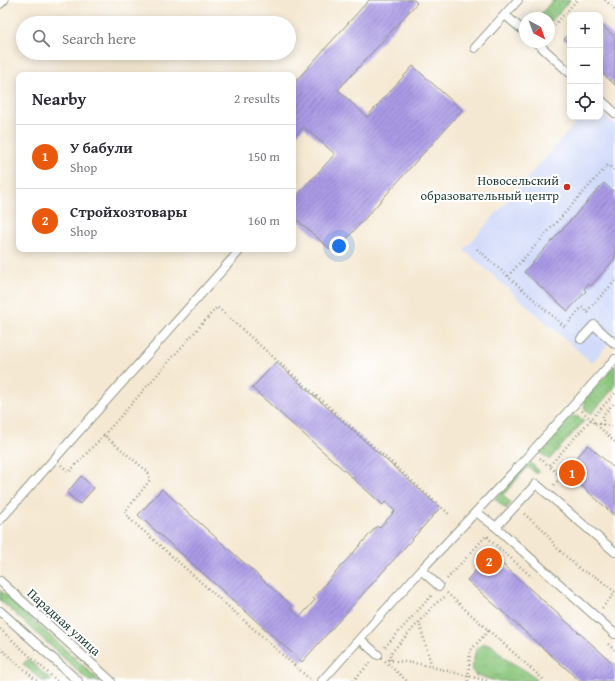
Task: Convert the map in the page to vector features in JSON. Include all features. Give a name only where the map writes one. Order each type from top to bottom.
[{"type":"lane","points":[[0,4],[4,0]]},
{"type":"lane","points":[[475,48],[518,0]]},
{"type":"lane","points":[[505,15],[519,27]]},
{"type":"lane","points":[[543,48],[567,70]]},
{"type":"lane","points":[[603,102],[615,113]]},
{"type":"lane","points":[[0,520],[238,252]]},
{"type":"lane","points":[[581,339],[594,325],[615,344]]},
{"type":"lane","points":[[322,681],[421,570],[476,512],[615,359]]},
{"type":"lane","points":[[496,527],[536,484],[615,552]]},
{"type":"lane","points":[[476,512],[496,527],[615,634]]},
{"type":"lane","points":[[421,570],[442,589]]},
{"type":"lane","name":"Парадная улица","points":[[0,581],[111,681]]},
{"type":"lane","points":[[0,611],[78,681]]},
{"type":"lane","points":[[360,639],[378,655]]},
{"type":"path","points":[[555,24],[577,0]]},
{"type":"path","points":[[604,0],[615,9]]},
{"type":"path","points":[[508,276],[608,165],[615,171]]},
{"type":"path","points":[[477,249],[565,327],[582,307],[593,316]]},
{"type":"path","points":[[587,311],[615,280]]},
{"type":"path","points":[[69,472],[104,435],[217,307],[449,514]]},
{"type":"path","points":[[551,488],[561,477],[549,466],[615,393]]},
{"type":"path","points":[[603,425],[603,415],[615,402]]},
{"type":"path","points":[[574,404],[615,442]]},
{"type":"path","points":[[595,423],[615,427]]},
{"type":"path","points":[[104,435],[148,472],[150,480],[125,512],[130,519],[312,681]]},
{"type":"path","points":[[524,514],[542,528],[557,548],[581,570],[598,578],[615,593],[600,610]]},
{"type":"path","points":[[353,681],[442,589],[486,536],[496,539]]},
{"type":"path","points":[[442,589],[545,681]]},
{"type":"path","points":[[391,660],[390,654],[435,604],[448,594]]},
{"type":"path","points":[[419,622],[432,667]]},
{"type":"path","points":[[0,629],[57,681]]},
{"type":"path","points":[[468,681],[470,651],[488,630]]},
{"type":"path","points":[[1,650],[37,681]]},
{"type":"path","points":[[407,681],[383,659],[420,664],[488,681]]},
{"type":"shaded area","name":"Новосельский образовательный центр","points":[[603,114],[615,125],[615,336],[592,363],[464,250],[578,120],[603,120]]},
{"type":"green space","points":[[553,0],[570,0],[555,17],[555,12],[542,12]]},
{"type":"green space","points":[[615,365],[615,387],[591,414],[585,409],[584,400]]},
{"type":"green space","points":[[573,416],[584,421],[549,460],[539,451],[566,420]]},
{"type":"green space","points":[[529,461],[539,471],[537,474],[528,467],[503,495],[511,503],[506,509],[495,499]]},
{"type":"green space","points":[[0,590],[100,681],[89,681],[0,600]]},
{"type":"green space","points":[[483,644],[493,646],[506,659],[534,676],[536,681],[496,681],[475,675],[472,669],[476,649]]},
{"type":"green space","points":[[28,659],[52,681],[42,681],[23,664]]},
{"type":"building","points":[[369,0],[414,0],[417,3],[338,90],[367,117],[413,66],[462,110],[334,253],[296,219],[296,197],[335,154],[304,127],[296,136],[296,81]]},
{"type":"building","points":[[603,27],[615,37],[615,85],[603,74]]},
{"type":"building","points":[[604,183],[615,193],[615,259],[591,286],[588,284],[584,289],[586,291],[568,311],[524,272]]},
{"type":"building","points":[[276,362],[440,508],[302,662],[138,515],[162,489],[292,606],[290,608],[300,617],[315,600],[313,598],[377,526],[379,528],[395,511],[385,502],[383,505],[252,388]]},
{"type":"building","points":[[588,445],[615,469],[615,516],[565,471]]},
{"type":"building","points":[[81,476],[94,488],[80,504],[67,493]]},
{"type":"building","points":[[491,554],[615,665],[615,681],[580,681],[467,580]]},
{"type":"place","name":"Новосельский образовательный центр","points":[[567,187]]},
{"type":"place","name":"У бабули","points":[[572,473]]},
{"type":"place","name":"Стройхозтовары","points":[[489,561]]}]
